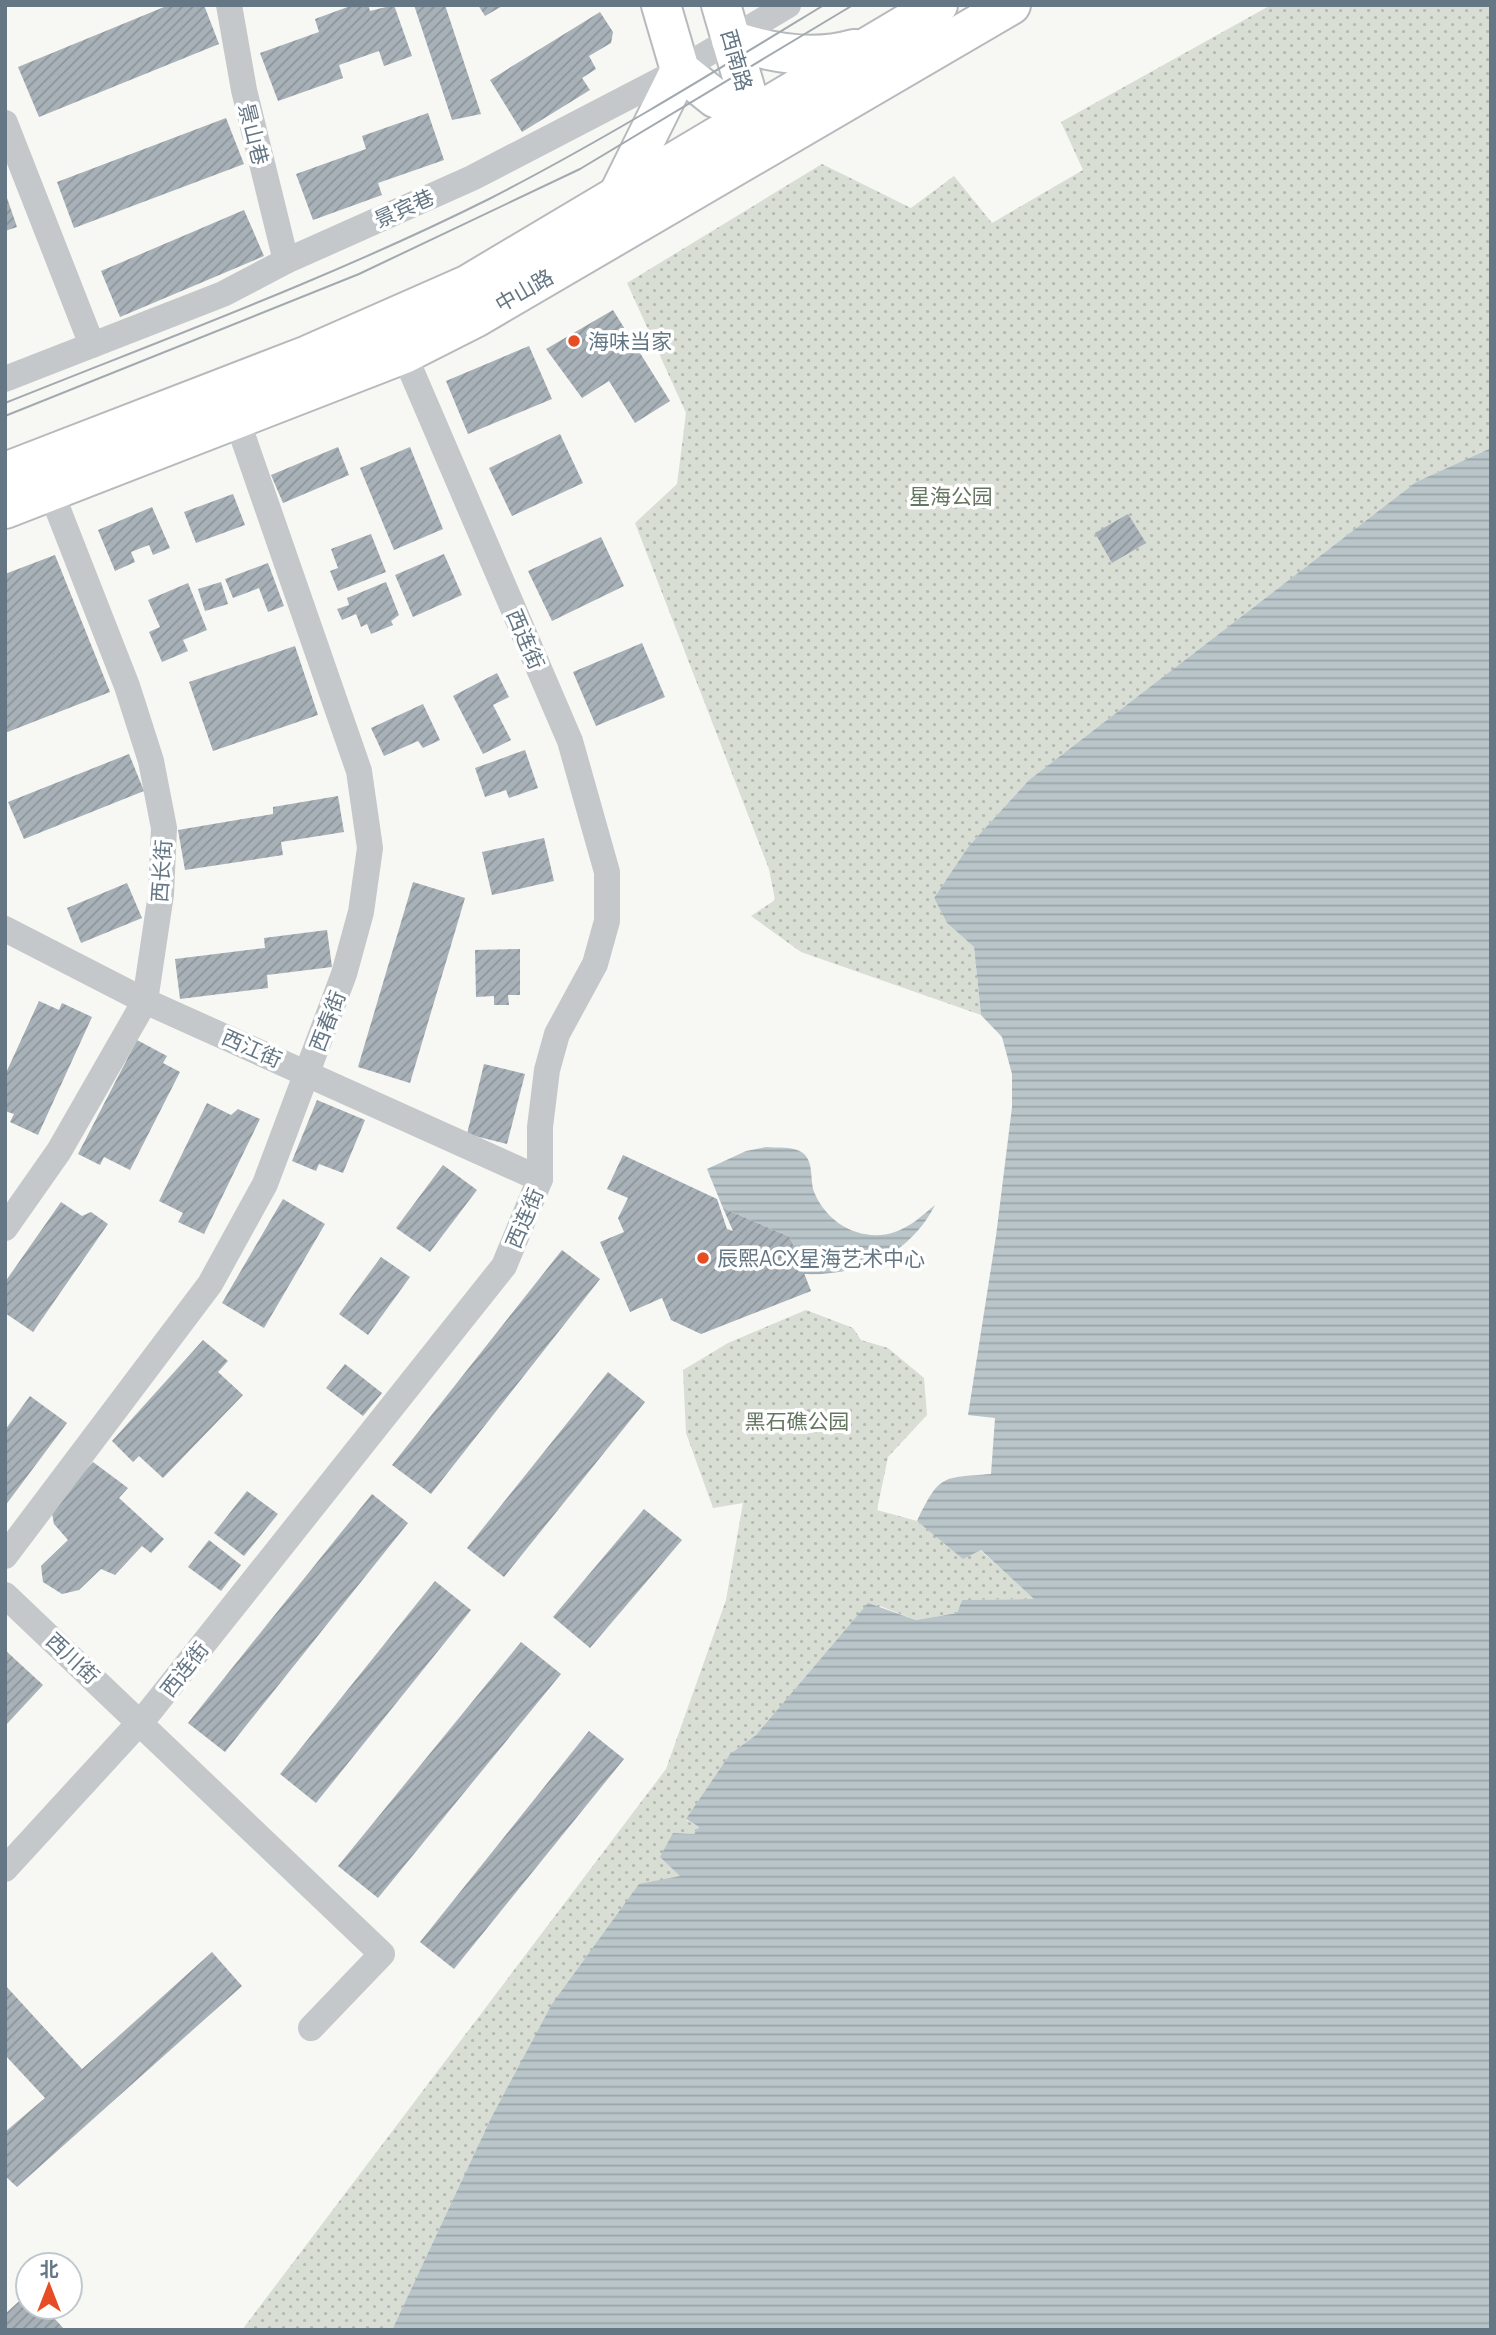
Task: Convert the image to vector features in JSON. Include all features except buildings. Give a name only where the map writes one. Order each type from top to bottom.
[{"type":"main road","points":[[618,195],[680,70],[661,5]]},
{"type":"main road","name":"中山路","points":[[5,472],[391,321],[467,285],[938,5]]},
{"type":"main road","name":"中山路","points":[[5,509],[404,354],[475,318],[1010,5]]},
{"type":"main road","points":[[726,22],[761,50],[790,54],[846,51],[873,44]]},
{"type":"main road","name":"西南路","points":[[726,22],[753,115],[754,138],[746,160]]},
{"type":"main road","name":"西南路","points":[[680,70],[715,98],[797,130]]},
{"type":"street","name":"景山巷","points":[[229,5],[244,90],[286,261]]},
{"type":"street","name":"景宾巷","points":[[5,379],[223,294],[286,261],[472,178],[680,70],[726,22],[788,5]]},
{"type":"street","points":[[5,123],[92,345]]},
{"type":"street","name":"西连街","points":[[5,1869],[140,1722],[504,1266],[540,1179],[540,1127],[547,1070],[557,1034],[595,964],[607,921],[607,872],[570,741],[404,354]]},
{"type":"street","name":"西春街","points":[[5,1556],[210,1284],[265,1184],[344,974],[361,912],[370,848],[359,771],[237,420]]},
{"type":"street","name":"西长街","points":[[5,1228],[59,1151],[145,1001],[161,894],[164,828],[151,761],[127,686],[51,492]]},
{"type":"street","name":"西江街","points":[[5,929],[145,1001],[540,1179]]},
{"type":"street","name":"西川街","points":[[5,1595],[382,1954],[311,2028]]},
{"type":"green space","name":"星海公园","points":[[1271,5],[1488,5],[1491,10],[1491,448],[1416,482],[1029,780],[968,847],[934,898],[947,923],[974,947],[981,1015],[801,952],[751,916],[775,900],[769,869],[635,523],[677,484],[686,413],[627,283],[822,164],[911,208],[954,176],[992,223],[1083,170],[1061,122]]},
{"type":"green space","name":"黑石礁公园","points":[[806,1310],[853,1328],[861,1340],[888,1348],[924,1378],[927,1415],[888,1457],[877,1510],[917,1521],[937,1536],[980,1550],[1035,1599],[962,1600],[957,1613],[916,1620],[880,1606],[756,1735],[730,1754],[686,1820],[699,1827],[694,1834],[673,1833],[681,1876],[553,2004],[491,2118],[392,2330],[242,2330],[666,1769],[726,1600],[743,1503],[713,1508],[686,1433],[683,1370],[728,1343]]},
{"type":"shaded area","points":[[1491,448],[1491,2330],[392,2330],[491,2118],[552,2004],[639,1884],[680,1876],[660,1857],[673,1833],[694,1834],[699,1827],[686,1819],[730,1754],[756,1735],[868,1603],[916,1620],[957,1613],[962,1600],[1034,1599],[981,1550],[963,1559],[917,1521],[931,1494],[944,1481],[962,1476],[991,1474],[995,1418],[968,1415],[996,1236],[1012,1107],[1012,1074],[1002,1037],[981,1015],[974,947],[947,923],[934,898],[968,847],[1029,780],[1416,482]]},
{"type":"shaded area","points":[[766,1147],[790,1148],[803,1153],[809,1162],[813,1189],[821,1205],[837,1222],[859,1233],[883,1235],[901,1230],[935,1205],[911,1238],[880,1259],[844,1271],[804,1274],[790,1237],[723,1208],[707,1169],[746,1151]]},
{"type":"tram line","points":[[5,403],[310,281],[489,199],[617,129],[824,5]]},
{"type":"tram line","points":[[5,416],[359,274],[580,169],[853,5]]},
{"type":"place","name":"海味当家","points":[[574,341]]},
{"type":"place","name":"辰熙ACX星海艺术中心","points":[[703,1258]]}]
